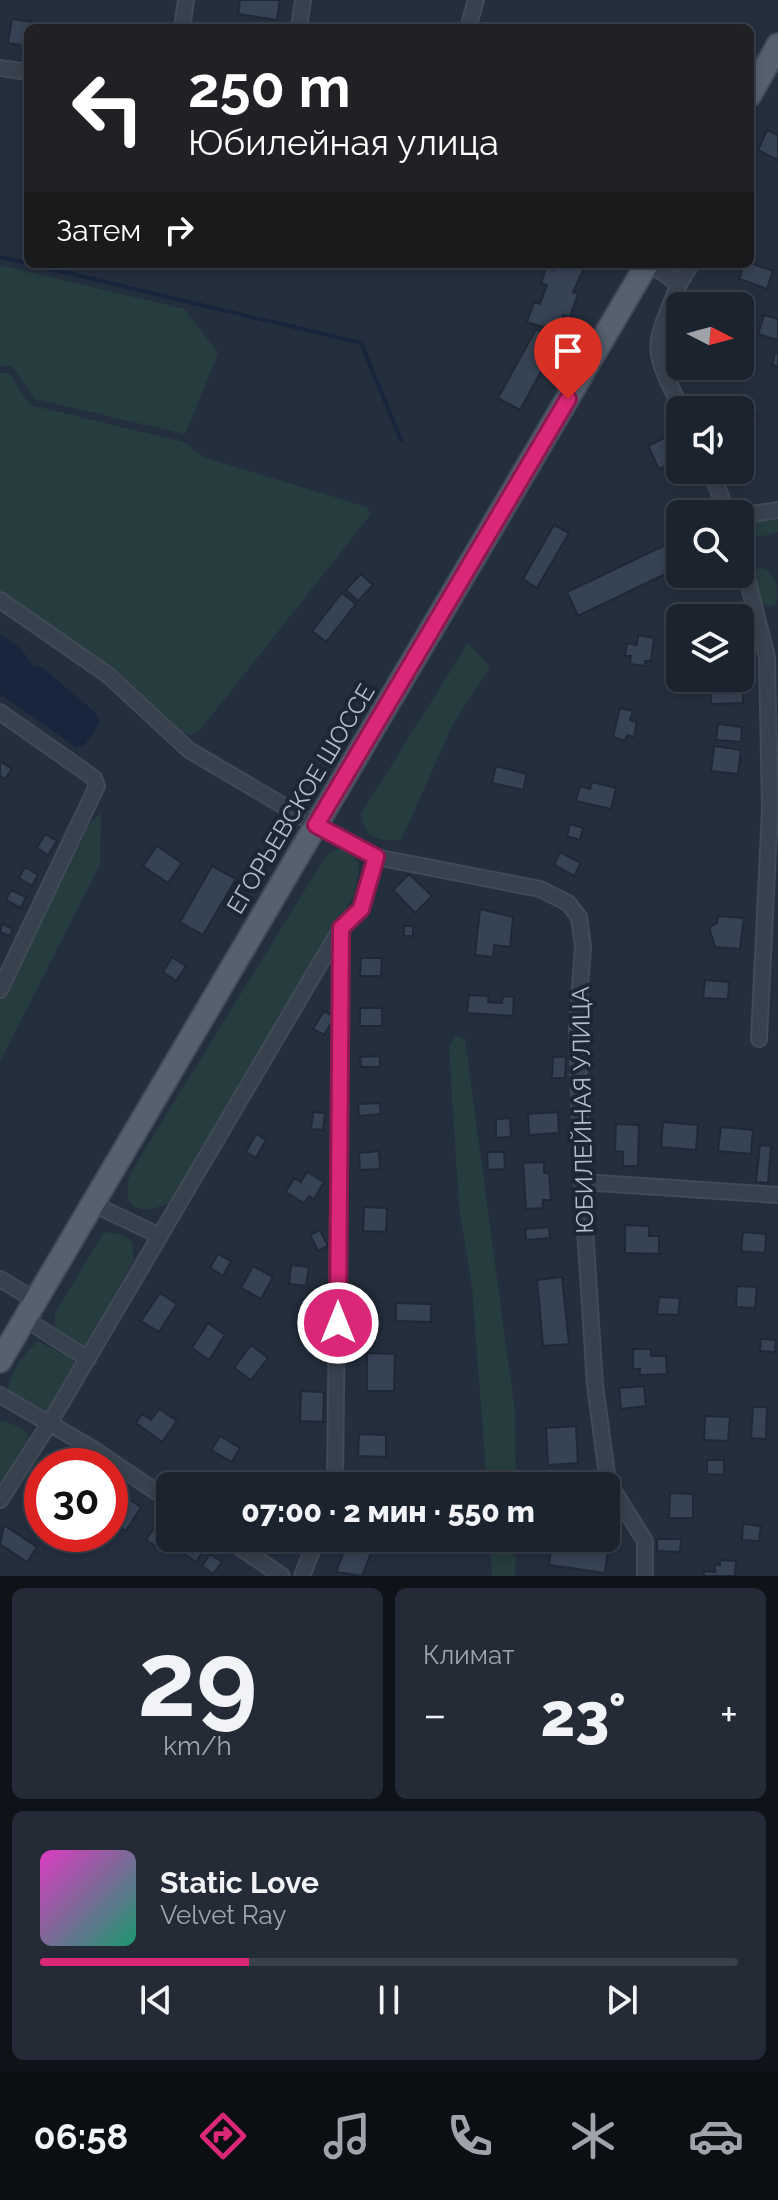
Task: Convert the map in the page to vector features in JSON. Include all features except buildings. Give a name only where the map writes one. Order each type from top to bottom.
[{"type":"main road","points":[[754,88],[778,45]]},
{"type":"main road","name":"ЕГОРЬЕВСКОЕ ШОССЕ","points":[[0,1361],[647,268]]},
{"type":"street","points":[[183,24],[186,0]]},
{"type":"street","points":[[300,24],[303,0]]},
{"type":"street","points":[[469,24],[476,0]]},
{"type":"street","points":[[0,68],[24,71]]},
{"type":"street","points":[[655,268],[679,284]]},
{"type":"street","points":[[675,396],[657,360],[656,346],[679,284],[689,268]]},
{"type":"street","points":[[754,514],[778,510]]},
{"type":"street","points":[[749,588],[767,657],[770,809],[759,1039]]},
{"type":"street","name":"ЮБИЛЕЙНАЯ УЛИЦА","points":[[0,600],[108,675],[189,750],[316,825],[376,857],[540,889],[568,903],[579,917],[583,947],[577,1028],[582,1182],[595,1385],[608,1482],[645,1541],[645,1576]]},
{"type":"street","points":[[0,712],[94,778],[97,786],[0,990]]},
{"type":"street","points":[[0,1500],[88,1359],[341,928],[361,909],[376,857]]},
{"type":"street","points":[[335,1472],[341,928]]},
{"type":"street","points":[[582,1182],[778,1195]]},
{"type":"street","points":[[91,1203],[160,1236]]},
{"type":"street","points":[[0,1279],[30,1310],[88,1359]]},
{"type":"street","points":[[0,1395],[156,1492]]},
{"type":"street","points":[[247,1552],[282,1576]]},
{"type":"street","points":[[302,1576],[311,1552]]},
{"type":"green space","points":[[0,265],[184,309],[218,353],[185,434],[35,399],[12,366],[0,366]]},
{"type":"green space","points":[[0,373],[9,373],[30,405],[184,442],[203,457],[367,507],[371,514],[200,730],[191,735],[182,732],[140,692],[95,657],[0,592]]},
{"type":"green space","points":[[778,516],[778,532],[759,537],[754,535],[754,523]]},
{"type":"green space","points":[[760,567],[770,573],[776,586],[777,603],[770,607],[761,603],[754,573]]},
{"type":"green space","points":[[468,643],[490,667],[453,724],[401,840],[374,837],[365,828],[361,814]]},
{"type":"green space","points":[[101,813],[100,864],[0,1062],[0,1003],[83,830]]},
{"type":"green space","points":[[340,848],[351,853],[359,864],[355,893],[244,1091],[169,1203],[148,1209],[134,1206],[128,1194],[131,1172],[327,854]]},
{"type":"green space","points":[[456,1035],[465,1040],[515,1412],[516,1472],[486,1472],[472,1287],[459,1206],[449,1047]]},
{"type":"green space","points":[[104,1232],[120,1234],[132,1242],[134,1259],[86,1345],[80,1347],[55,1327],[55,1313]]},
{"type":"green space","points":[[38,1341],[72,1359],[77,1368],[53,1407],[40,1414],[8,1397],[10,1381],[17,1366]]},
{"type":"green space","points":[[3,1420],[26,1432],[31,1446],[24,1448],[24,1457],[0,1493],[0,1422]]},
{"type":"green space","points":[[491,1552],[516,1552],[515,1576],[492,1576]]},
{"type":"water","points":[[0,634],[22,650],[33,666],[42,667],[97,714],[99,723],[85,745],[76,747],[0,694]]},
{"type":"waterway","points":[[0,257],[24,262]]},
{"type":"waterway","points":[[47,268],[361,343],[401,440]]},
{"type":"route","points":[[338,1323],[341,928],[361,909],[376,857],[316,825],[568,399]]}]
